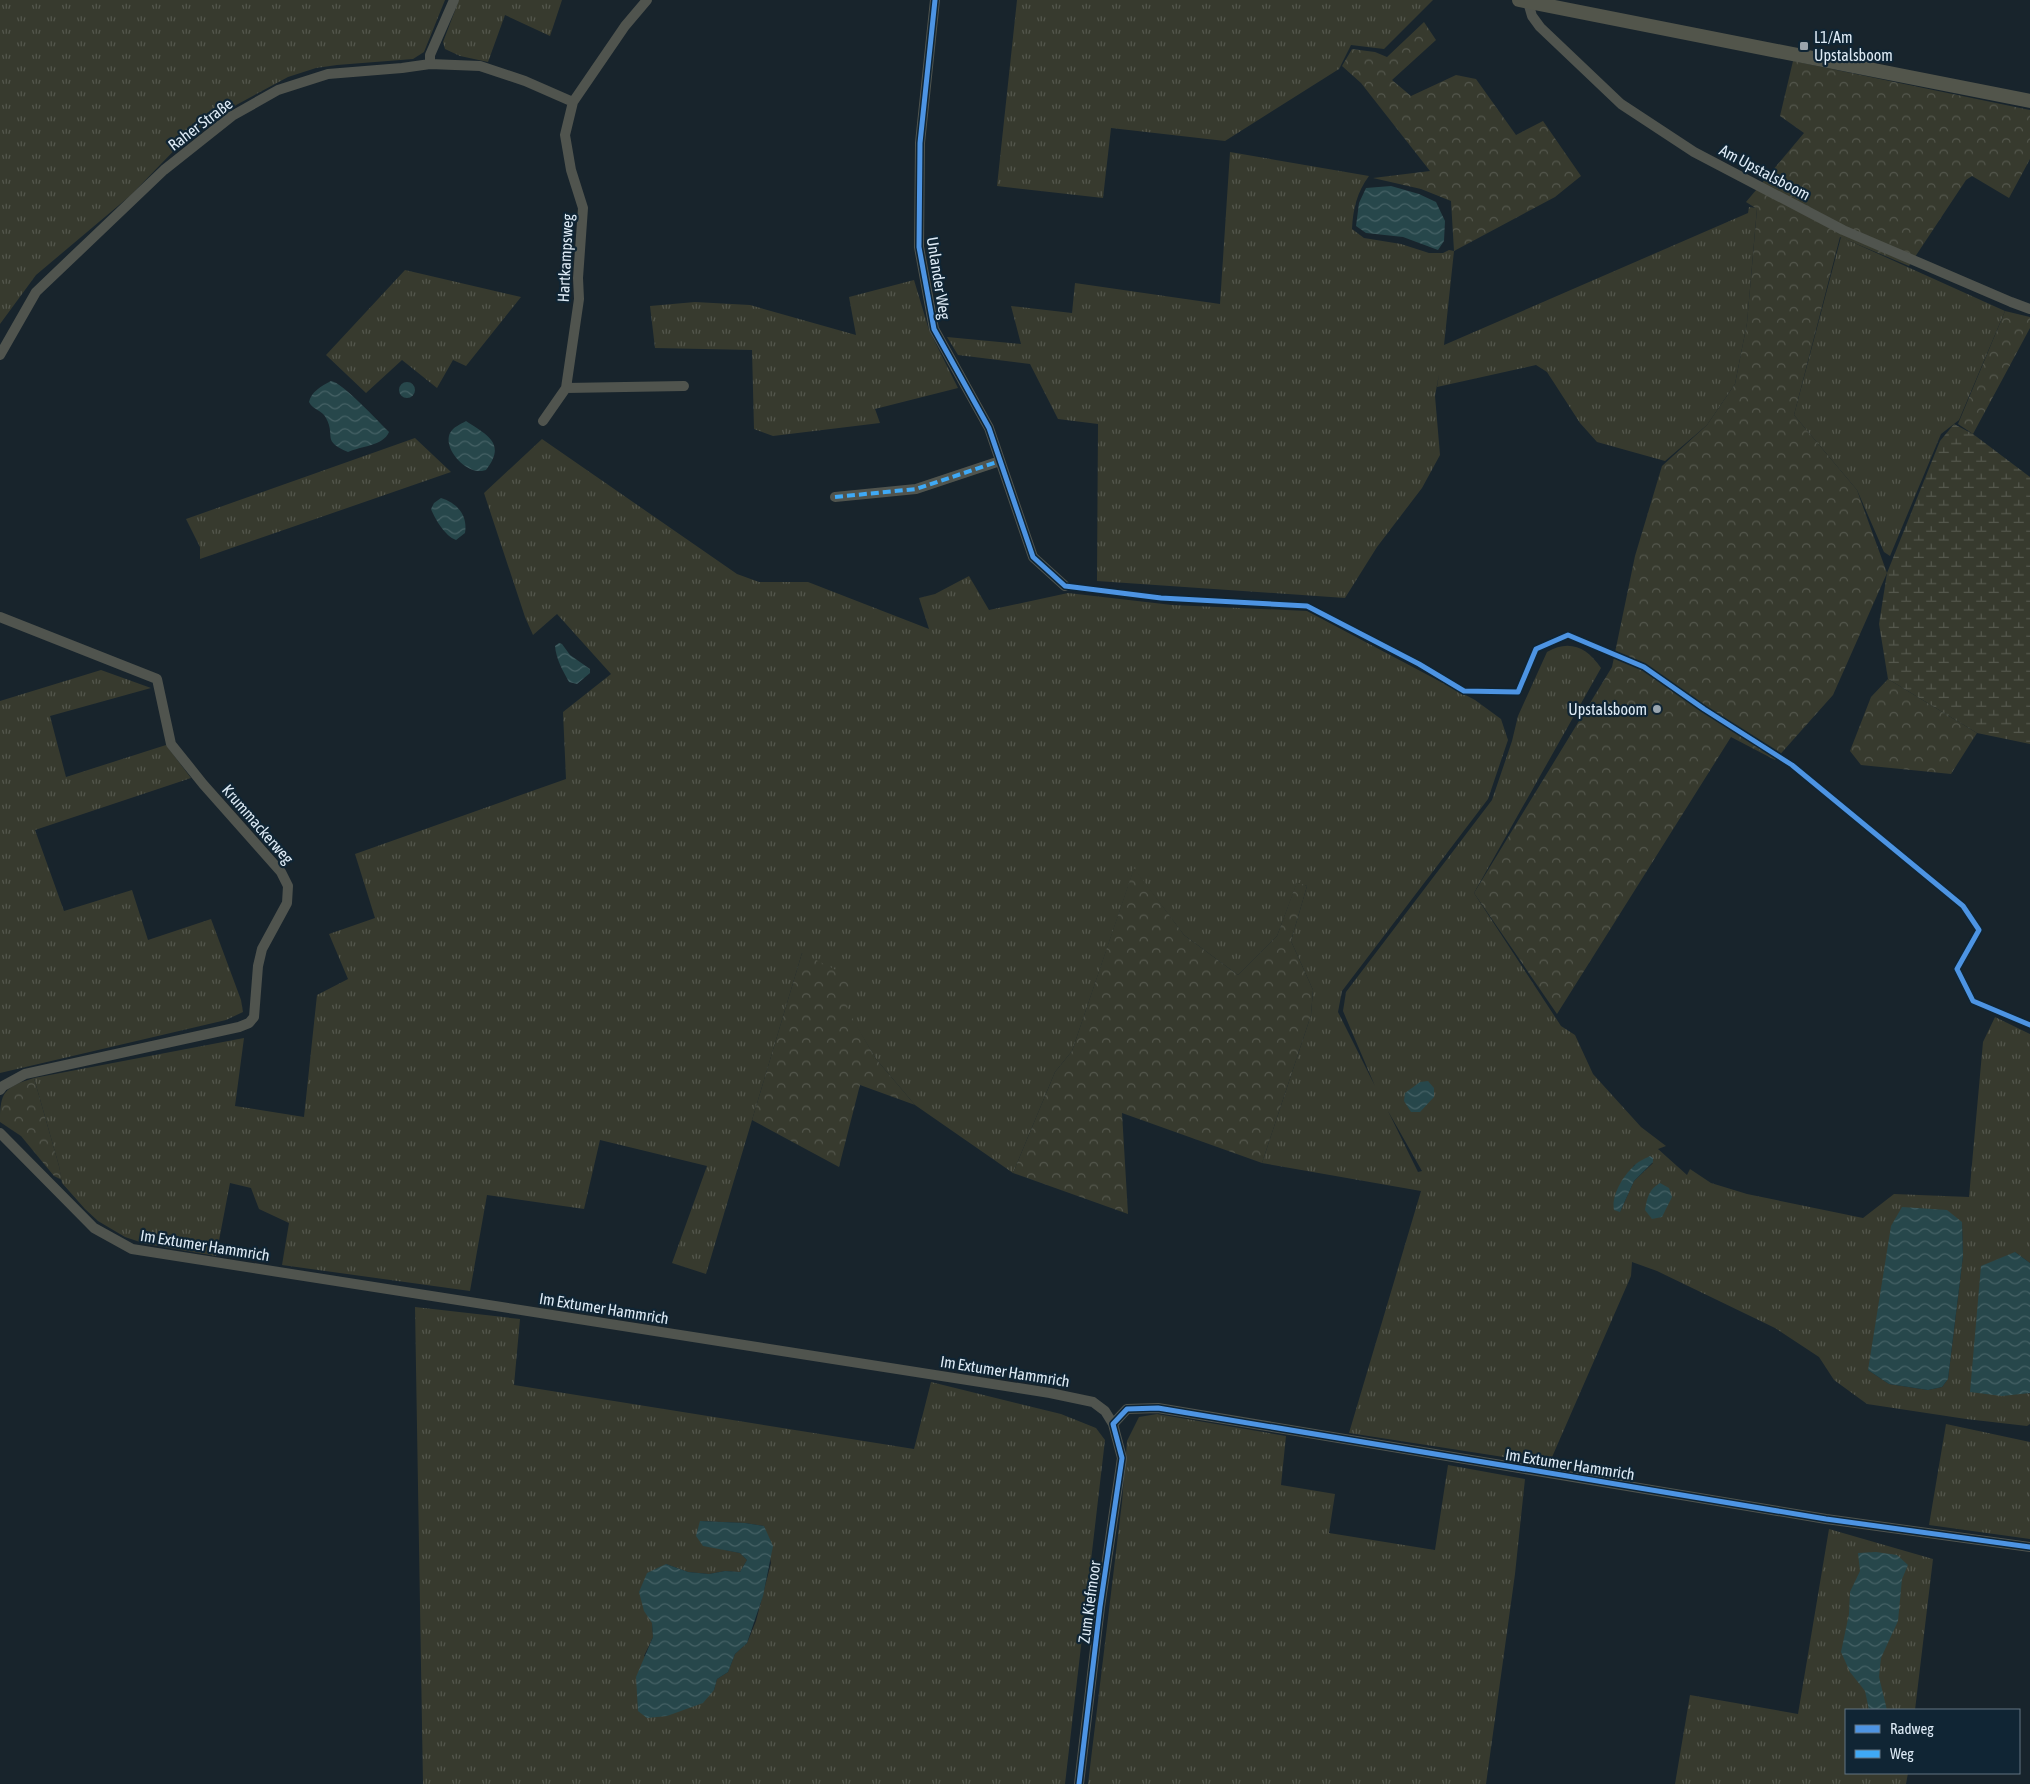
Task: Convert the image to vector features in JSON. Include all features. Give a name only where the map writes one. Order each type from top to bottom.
[{"type":"main road","points":[[1523,1],[2030,101]]},
{"type":"street","points":[[454,0],[430,55],[430,64],[480,66],[525,81],[573,102],[625,26],[647,0]]},
{"type":"street","name":"Unlander Weg","points":[[935,0],[920,143],[919,247],[934,329],[989,428],[1032,557],[1065,586]]},
{"type":"street","name":"Am Upstalsboom","points":[[1523,1],[1540,27],[1621,104],[1694,152],[1843,230],[2030,309]]},
{"type":"street","name":"Raher Straße","points":[[0,355],[36,292],[164,170],[232,116],[278,90],[328,74],[430,64]]},
{"type":"street","name":"Hartkampsweg","points":[[544,420],[566,388],[579,299],[578,278],[583,208],[571,170],[566,135],[573,102]]},
{"type":"street","points":[[566,388],[684,386]]},
{"type":"street","points":[[835,497],[916,489],[1000,461]]},
{"type":"street","name":"Krummackerweg","points":[[0,617],[157,679],[171,744],[203,784],[281,872],[288,886],[287,903],[262,949],[258,966],[254,1016],[249,1023],[239,1027],[25,1074],[3,1086],[0,1090]]},
{"type":"street","name":"Im Extumer Hammrich","points":[[0,1133],[94,1228],[132,1249],[1050,1392],[1093,1402],[1105,1411],[1113,1424],[1127,1409],[1158,1408],[1826,1519],[2030,1547]]},
{"type":"street","name":"Zum Kiefmoor","points":[[1079,1784],[1100,1607],[1122,1458],[1113,1424]]},
{"type":"green space","points":[[0,0],[445,0],[424,52],[413,59],[316,68],[288,77],[238,104],[189,135],[131,195],[36,275],[0,324]]},
{"type":"green space","points":[[459,0],[562,0],[550,36],[505,15],[488,62],[460,56],[445,49],[443,42]]},
{"type":"green space","points":[[1017,0],[1433,0],[1384,49],[1351,45],[1339,69],[1225,141],[1111,128],[1103,198],[997,186]]},
{"type":"green space","points":[[1424,22],[1436,40],[1392,80],[1411,96],[1456,75],[1476,79],[1516,135],[1543,121],[1581,176],[1555,197],[1454,251],[1451,201],[1421,189],[1373,178],[1430,171],[1361,83],[1342,66],[1352,49],[1375,52],[1387,57]]},
{"type":"green space","points":[[1793,61],[2030,110],[2030,159],[2009,198],[1972,176],[1966,180],[1909,266],[1840,237],[1794,415],[1857,490],[1887,573],[1833,695],[1775,760],[1731,737],[1557,1014],[1474,893],[1612,667],[1635,556],[1662,466],[1707,425],[1735,384],[1747,323],[1757,209],[1746,202],[1804,133],[1780,116]]},
{"type":"green space","points":[[1230,152],[1369,176],[1361,188],[1356,201],[1352,229],[1364,238],[1401,244],[1429,253],[1454,251],[1444,345],[1748,213],[1749,207],[1757,208],[1747,323],[1735,384],[1707,425],[1665,461],[1597,442],[1580,423],[1547,372],[1536,365],[1437,387],[1439,374],[1435,396],[1440,455],[1422,488],[1377,547],[1345,598],[1097,581],[1098,424],[1058,419],[1030,364],[958,355],[947,337],[1021,344],[1011,306],[1072,313],[1075,283],[1220,304]]},
{"type":"green space","points":[[1841,237],[2005,311],[1959,420],[1941,434],[1890,556],[1884,552],[1857,490],[1794,415]]},
{"type":"green space","points":[[405,270],[521,297],[466,366],[453,360],[437,388],[402,360],[366,393],[326,355]]},
{"type":"green space","points":[[914,280],[929,330],[958,388],[875,409],[880,423],[773,436],[754,429],[752,350],[655,348],[650,306],[695,302],[750,305],[856,335],[849,297]]},
{"type":"green space","points":[[2005,311],[2030,317],[2030,328],[1973,434],[1958,424]]},
{"type":"green space","points":[[1954,424],[1973,434],[2030,477],[2030,744],[1977,733],[1888,679],[1879,624],[1887,573],[1940,441]]},
{"type":"green space","points":[[415,438],[451,472],[200,559],[200,547],[186,519]]},
{"type":"green space","points":[[542,439],[737,574],[759,582],[808,582],[929,629],[919,598],[935,594],[969,576],[989,610],[1068,593],[1172,605],[1307,611],[1475,700],[1501,719],[1508,740],[1488,799],[1342,991],[1338,1012],[1375,1086],[1343,1011],[1346,992],[1492,800],[1512,741],[1518,716],[1547,652],[1563,646],[1577,647],[1584,650],[1601,668],[1474,893],[1561,1026],[1575,1035],[1593,1074],[1641,1127],[1666,1146],[1658,1149],[1687,1175],[1690,1169],[1711,1183],[1747,1194],[1863,1218],[1894,1194],[1969,1197],[1983,1042],[1995,1017],[2030,1034],[2030,1263],[2015,1252],[2028,1394],[2030,1393],[2030,1424],[2027,1426],[1966,1419],[1867,1404],[1834,1380],[1819,1357],[1775,1328],[1657,1271],[1632,1262],[1631,1276],[1549,1464],[1349,1433],[1421,1191],[1262,1163],[1311,1015],[1313,990],[1291,941],[1307,886],[1297,883],[1277,936],[1238,975],[1184,935],[1134,869],[1072,1051],[1055,1072],[1013,1173],[915,1105],[876,1059],[846,1009],[802,953],[706,1274],[672,1263],[707,1166],[600,1140],[584,1209],[487,1195],[470,1291],[282,1265],[289,1223],[259,1209],[251,1188],[230,1183],[216,1256],[146,1244],[125,1237],[98,1221],[62,1183],[34,1078],[244,1038],[235,1106],[304,1117],[317,995],[348,979],[329,934],[375,918],[355,854],[566,779],[563,712],[611,674],[557,614],[533,635],[525,617],[484,493]],"holes":[[[1388,1111],[1422,1171],[1418,1172]],[[1653,1163],[1634,1181],[1620,1212],[1634,1165]],[[1962,1222],[1963,1256],[1948,1379],[1942,1387],[1928,1390],[1889,1384],[1868,1370]]]},
{"type":"green space","points":[[101,670],[151,688],[50,716],[66,777],[166,745],[191,778],[35,830],[64,911],[132,890],[148,940],[211,919],[241,1000],[243,1012],[226,1020],[0,1073],[0,701]]},
{"type":"green space","points":[[1888,679],[1977,733],[1951,774],[1861,765],[1850,751],[1871,697]]},
{"type":"green space","points":[[1134,868],[1184,935],[1238,975],[1277,936],[1297,882],[1307,886],[1291,941],[1313,990],[1311,1015],[1262,1163],[1122,1113],[1128,1214],[1013,1173],[1055,1072],[1072,1051]]},
{"type":"green space","points":[[802,953],[854,979],[847,1009],[876,1059],[915,1105],[860,1085],[839,1167],[752,1120]]},
{"type":"green space","points":[[34,1078],[62,1180],[54,1176],[21,1136],[0,1122],[1,1104],[6,1092],[16,1084]]},
{"type":"green space","points":[[415,1307],[520,1319],[514,1385],[914,1449],[931,1382],[1061,1414],[1096,1428],[1105,1440],[1065,1784],[423,1784]],"holes":[[[700,1521],[745,1523],[764,1526],[771,1563],[756,1621],[747,1643],[735,1654],[728,1672],[717,1679],[714,1690],[644,1656],[653,1637],[652,1623],[666,1564],[688,1572],[709,1574],[725,1571],[740,1572],[747,1560],[740,1553],[725,1550]]]},
{"type":"green space","points":[[1157,1414],[1286,1436],[1281,1485],[1335,1494],[1329,1533],[1435,1550],[1448,1465],[1525,1479],[1515,1574],[1486,1784],[1088,1784],[1122,1502],[1127,1441],[1139,1417]]},
{"type":"green space","points":[[1946,1424],[2030,1442],[2030,1539],[1929,1525]]},
{"type":"green space","points":[[1829,1529],[1933,1559],[1915,1709],[1845,1709],[1845,1774],[1908,1774],[1906,1784],[1675,1784],[1690,1695],[1798,1714]]},
{"type":"water","points":[[1391,186],[1419,194],[1436,202],[1445,221],[1444,241],[1438,250],[1403,237],[1366,233],[1356,226],[1359,203],[1366,188]]},
{"type":"water","points":[[331,381],[352,395],[389,432],[386,437],[377,443],[348,452],[335,445],[331,438],[326,418],[309,402],[314,392]]},
{"type":"water","points":[[407,382],[413,384],[415,390],[413,396],[407,398],[401,396],[399,390],[401,384]]},
{"type":"water","points":[[466,421],[488,436],[495,447],[492,461],[486,470],[478,471],[466,467],[456,457],[449,445],[451,431]]},
{"type":"water","points":[[441,498],[452,503],[463,515],[465,533],[456,540],[444,531],[431,509],[434,503]]},
{"type":"water","points":[[559,643],[562,644],[570,655],[590,669],[590,673],[577,684],[569,682],[560,665],[555,646]]},
{"type":"water","points":[[1428,1081],[1434,1088],[1434,1097],[1420,1112],[1411,1112],[1404,1101],[1405,1093],[1420,1082]]},
{"type":"water","points":[[1650,1156],[1653,1158],[1653,1162],[1634,1181],[1620,1212],[1614,1210],[1614,1199],[1622,1181],[1635,1165]]},
{"type":"water","points":[[1660,1183],[1669,1188],[1672,1197],[1662,1217],[1652,1219],[1645,1210],[1649,1194]]},
{"type":"water","points":[[1902,1207],[1947,1210],[1962,1222],[1963,1256],[1948,1379],[1942,1387],[1928,1390],[1889,1384],[1868,1370],[1891,1226]]},
{"type":"water","points":[[2015,1252],[2030,1263],[2030,1393],[2002,1396],[1970,1392],[1981,1266]]},
{"type":"water","points":[[700,1521],[745,1523],[764,1526],[773,1546],[763,1596],[747,1643],[735,1654],[728,1672],[717,1679],[714,1690],[703,1703],[667,1716],[647,1718],[638,1711],[636,1677],[653,1637],[652,1623],[644,1611],[639,1592],[647,1573],[666,1564],[688,1572],[709,1574],[725,1571],[740,1572],[747,1560],[740,1553],[703,1546],[696,1536]]},
{"type":"water","points":[[1876,1552],[1897,1555],[1908,1565],[1902,1579],[1898,1621],[1881,1658],[1879,1677],[1887,1709],[1869,1709],[1865,1691],[1850,1672],[1841,1652],[1849,1614],[1850,1592],[1860,1571],[1858,1553]]},
{"type":"marked path","points":[[835,497],[916,489],[1000,461]]},
{"type":"cycle path","points":[[935,0],[920,143],[919,247],[934,329],[989,428],[1033,557],[1065,586],[1161,598],[1307,606],[1419,664],[1464,691],[1518,692],[1536,649],[1568,635],[1644,667],[1704,709],[1792,765],[1963,906],[1979,930],[1957,969],[1973,1001],[2030,1025]]},
{"type":"cycle path","points":[[1079,1784],[1100,1607],[1122,1458],[1113,1424],[1127,1409],[1158,1408],[1826,1519],[2030,1547]]},
{"type":"place","name":"L1/Am Upstalsboom","points":[[1804,46]]},
{"type":"place","name":"Upstalsboom","points":[[1657,709]]}]
